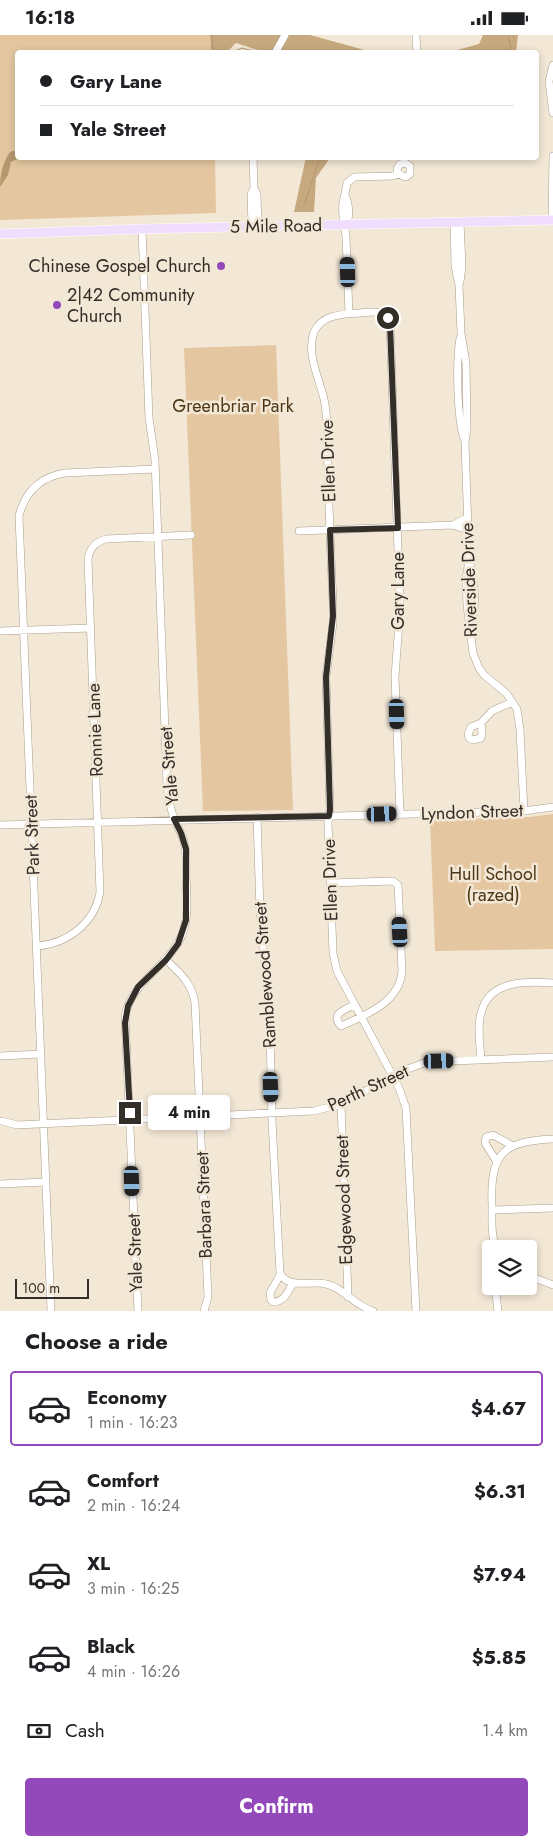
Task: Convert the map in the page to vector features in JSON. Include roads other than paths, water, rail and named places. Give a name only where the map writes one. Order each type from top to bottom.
[{"type":"main road","name":"5 Mile Road","points":[[0,234],[255,226],[553,220]]},
{"type":"street","points":[[277,50],[285,35]]},
{"type":"street","points":[[416,35],[417,50]]},
{"type":"street","points":[[553,65],[549,81],[549,92],[553,113]]},
{"type":"street","points":[[553,156],[553,220]]},
{"type":"street","points":[[253,160],[254,188],[257,194],[255,226]]},
{"type":"street","points":[[349,313],[345,225],[349,220],[349,203],[346,197],[347,183],[354,177],[393,176],[398,174]]},
{"type":"street","name":"Riverside Drive","points":[[457,222],[462,266],[459,285],[461,333],[466,372],[467,429],[465,442],[469,560],[466,579],[468,618],[473,653],[479,669],[493,684],[506,693],[517,709],[520,723],[524,811]]},
{"type":"street","name":"Yale Street","points":[[138,1311],[126,1011],[138,987],[166,960],[181,939],[187,914],[186,849],[174,819],[167,784],[155,469],[149,418],[142,229]]},
{"type":"street","name":"Gary Lane","points":[[349,313],[380,312],[386,315],[390,322],[400,608],[396,677],[400,814]]},
{"type":"street","name":"Ellen Drive","points":[[349,313],[326,319],[315,330],[312,341],[314,363],[326,411],[333,616],[326,677],[330,883],[335,963],[340,979],[403,1097],[408,1120],[416,1311]]},
{"type":"street","name":"Park Street","points":[[51,1311],[19,517],[23,503],[30,492],[40,482],[58,474],[155,469]]},
{"type":"street","points":[[299,531],[453,525],[467,519]]},
{"type":"street","points":[[453,525],[467,530]]},
{"type":"street","name":"Ronnie Lane","points":[[37,946],[53,944],[67,938],[86,922],[95,908],[101,887],[88,559],[90,551],[94,545],[106,539],[191,535]]},
{"type":"street","points":[[0,631],[91,628]]},
{"type":"street","points":[[481,723],[492,711],[512,702]]},
{"type":"street","name":"Lyndon Street","points":[[0,825],[524,811],[553,807]]},
{"type":"street","name":"Ramblewood Street","points":[[257,817],[260,910],[270,1031],[280,1275]]},
{"type":"street","points":[[330,883],[393,881],[398,885],[402,971],[400,983],[390,999],[361,1017],[341,1026],[337,1015],[339,1012],[354,1005]]},
{"type":"street","name":"Barbara Street","points":[[166,960],[187,980],[194,996],[208,1297],[204,1311]]},
{"type":"street","points":[[481,1059],[480,1019],[484,1004],[490,995],[499,988],[509,984],[553,983]]},
{"type":"street","points":[[0,1056],[41,1054]]},
{"type":"street","name":"Perth Street","points":[[2,1121],[17,1125],[314,1111],[341,1104],[409,1068],[427,1062],[553,1057]]},
{"type":"street","name":"Edgewood Street","points":[[341,1104],[348,1297]]},
{"type":"street","points":[[497,1162],[485,1143],[486,1137],[490,1135],[497,1136],[513,1146]]},
{"type":"street","points":[[493,1240],[491,1183],[497,1162],[513,1146],[533,1140],[553,1139]]},
{"type":"street","points":[[0,1184],[46,1182]]},
{"type":"street","points":[[492,1210],[553,1208]]},
{"type":"street","points":[[290,1282],[283,1299],[279,1302],[273,1302],[270,1293],[280,1275],[290,1282],[324,1283],[336,1287],[360,1306],[374,1311]]},
{"type":"street","points":[[537,1279],[553,1285]]},
{"type":"street","points":[[496,1295],[498,1311]]},
{"type":"waterway","points":[[212,35],[213,50]]},
{"type":"waterway","points":[[508,35],[511,48],[508,50]]},
{"type":"waterway","points":[[237,50],[242,48],[249,50]]},
{"type":"waterway","points":[[304,206],[319,160]]},
{"type":"place","name":"Chinese Gospel Church","points":[[221,266]]},
{"type":"place","name":"2|42 Community Church","points":[[57,305]]},
{"type":"park label","name":"Greenbriar Park","points":[[233,406]]},
{"type":"park label","name":"Hull School (razed)","points":[[493,884]]}]
